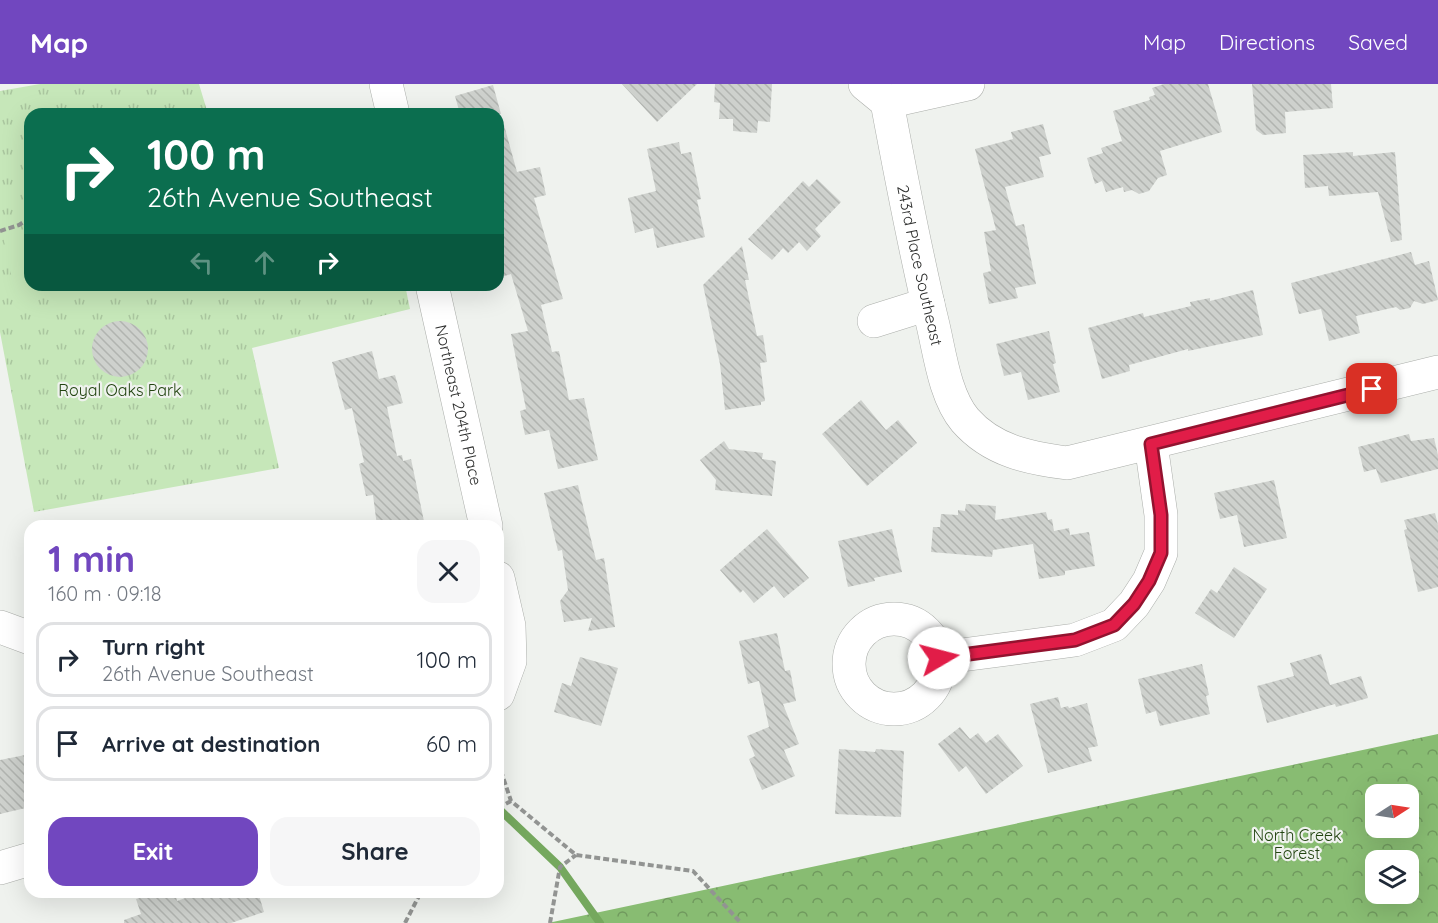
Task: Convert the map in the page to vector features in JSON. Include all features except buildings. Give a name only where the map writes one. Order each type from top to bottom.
[{"type":"street","points":[[386,84],[392,108]]},
{"type":"street","points":[[876,93],[968,84]]},
{"type":"street","name":"243rd Place Southeast","points":[[876,93],[948,388],[964,419],[991,442],[1028,458],[1067,463],[1438,372]]},
{"type":"street","name":"Northeast 204th Place","points":[[433,291],[485,520]]},
{"type":"street","points":[[874,321],[928,304]]},
{"type":"street","points":[[939,658],[1075,640],[1114,625],[1134,604],[1149,581],[1161,553],[1161,515],[1151,444]]},
{"type":"street","points":[[504,604],[509,626],[510,661],[504,678]]},
{"type":"street","points":[[0,627],[24,636]]},
{"type":"street","points":[[0,868],[24,861]]},
{"type":"path","points":[[0,231],[24,222]]},
{"type":"path","points":[[504,780],[511,801],[576,855],[693,871],[741,923]]},
{"type":"path","points":[[504,805],[511,801]]},
{"type":"path","points":[[550,923],[560,867],[576,855]]},
{"type":"path","points":[[405,923],[418,898]]},
{"type":"green space","name":"Royal Oaks Park","points":[[40,84],[199,84],[206,108],[24,108],[24,291],[406,291],[410,309],[252,348],[279,468],[34,512],[0,332],[0,91]]},
{"type":"green space","points":[[24,231],[24,291],[49,291],[50,296],[17,303],[3,236]]},
{"type":"green space","name":"North Creek Forest","points":[[1438,734],[1438,923],[548,923]]},
{"type":"waterway","points":[[504,814],[560,867],[600,923]]},
{"type":"route","points":[[939,658],[1075,640],[1114,625],[1134,604],[1149,581],[1161,553],[1161,515],[1151,444],[1372,389]]}]
